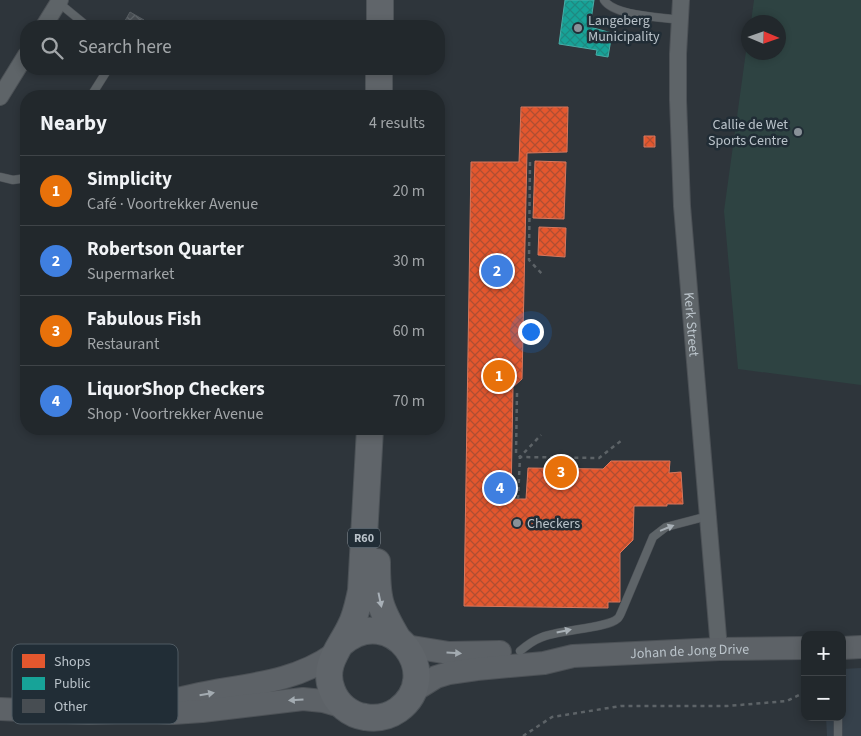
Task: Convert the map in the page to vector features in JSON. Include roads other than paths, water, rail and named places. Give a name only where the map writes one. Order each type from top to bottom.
[{"type":"main road","points":[[380,0],[380,20]]},
{"type":"main road","points":[[379,90],[380,75]]},
{"type":"main road","name":"R60","points":[[363,736],[359,724],[335,696],[330,685],[329,668],[356,614],[361,591],[370,435]]},
{"type":"main road","name":"R60","points":[[377,435],[378,592],[382,610],[412,656],[416,670],[415,682],[386,736]]},
{"type":"main road","points":[[338,649],[354,634],[367,631],[382,632],[402,642]]},
{"type":"main road","points":[[348,710],[364,717],[378,718],[388,715],[406,700]]},
{"type":"street","name":"Kerk Street","points":[[682,0],[678,100],[682,197],[719,650]]},
{"type":"street","points":[[48,20],[59,2]]},
{"type":"street","points":[[0,97],[20,65]]},
{"type":"street","name":"Johan de Jong Drive","points":[[402,642],[449,653],[472,654],[540,651],[574,656],[801,648]]},
{"type":"street","points":[[846,648],[861,647]]},
{"type":"street","points":[[178,700],[290,676],[317,666],[338,649]]},
{"type":"street","name":"Johan de Jong Drive","points":[[406,700],[436,678],[456,672],[528,665],[574,656]]},
{"type":"street","points":[[178,713],[202,712],[296,700],[317,700],[348,710]]},
{"type":"lane","points":[[604,0],[607,5],[617,10],[680,20]]},
{"type":"lane","points":[[59,2],[81,20]]},
{"type":"lane","points":[[95,90],[104,75]]},
{"type":"lane","points":[[0,177],[13,180],[20,179]]},
{"type":"lane","points":[[520,652],[530,643],[541,637],[607,624],[616,620],[621,613],[653,538],[666,527],[708,516]]},
{"type":"lane","points":[[838,721],[838,736]]},
{"type":"place","name":"Langeberg Municipality","points":[[578,28]]},
{"type":"place","name":"Callie de Wet Sports Centre","points":[[798,132]]},
{"type":"place","name":"Robertson Quarter","points":[[497,271]]},
{"type":"place","name":"Simplicity","points":[[499,376]]},
{"type":"place","name":"Fabulous Fish","points":[[561,472]]},
{"type":"place","name":"LiquorShop Checkers","points":[[500,488]]},
{"type":"place","name":"Checkers","points":[[517,523]]}]
